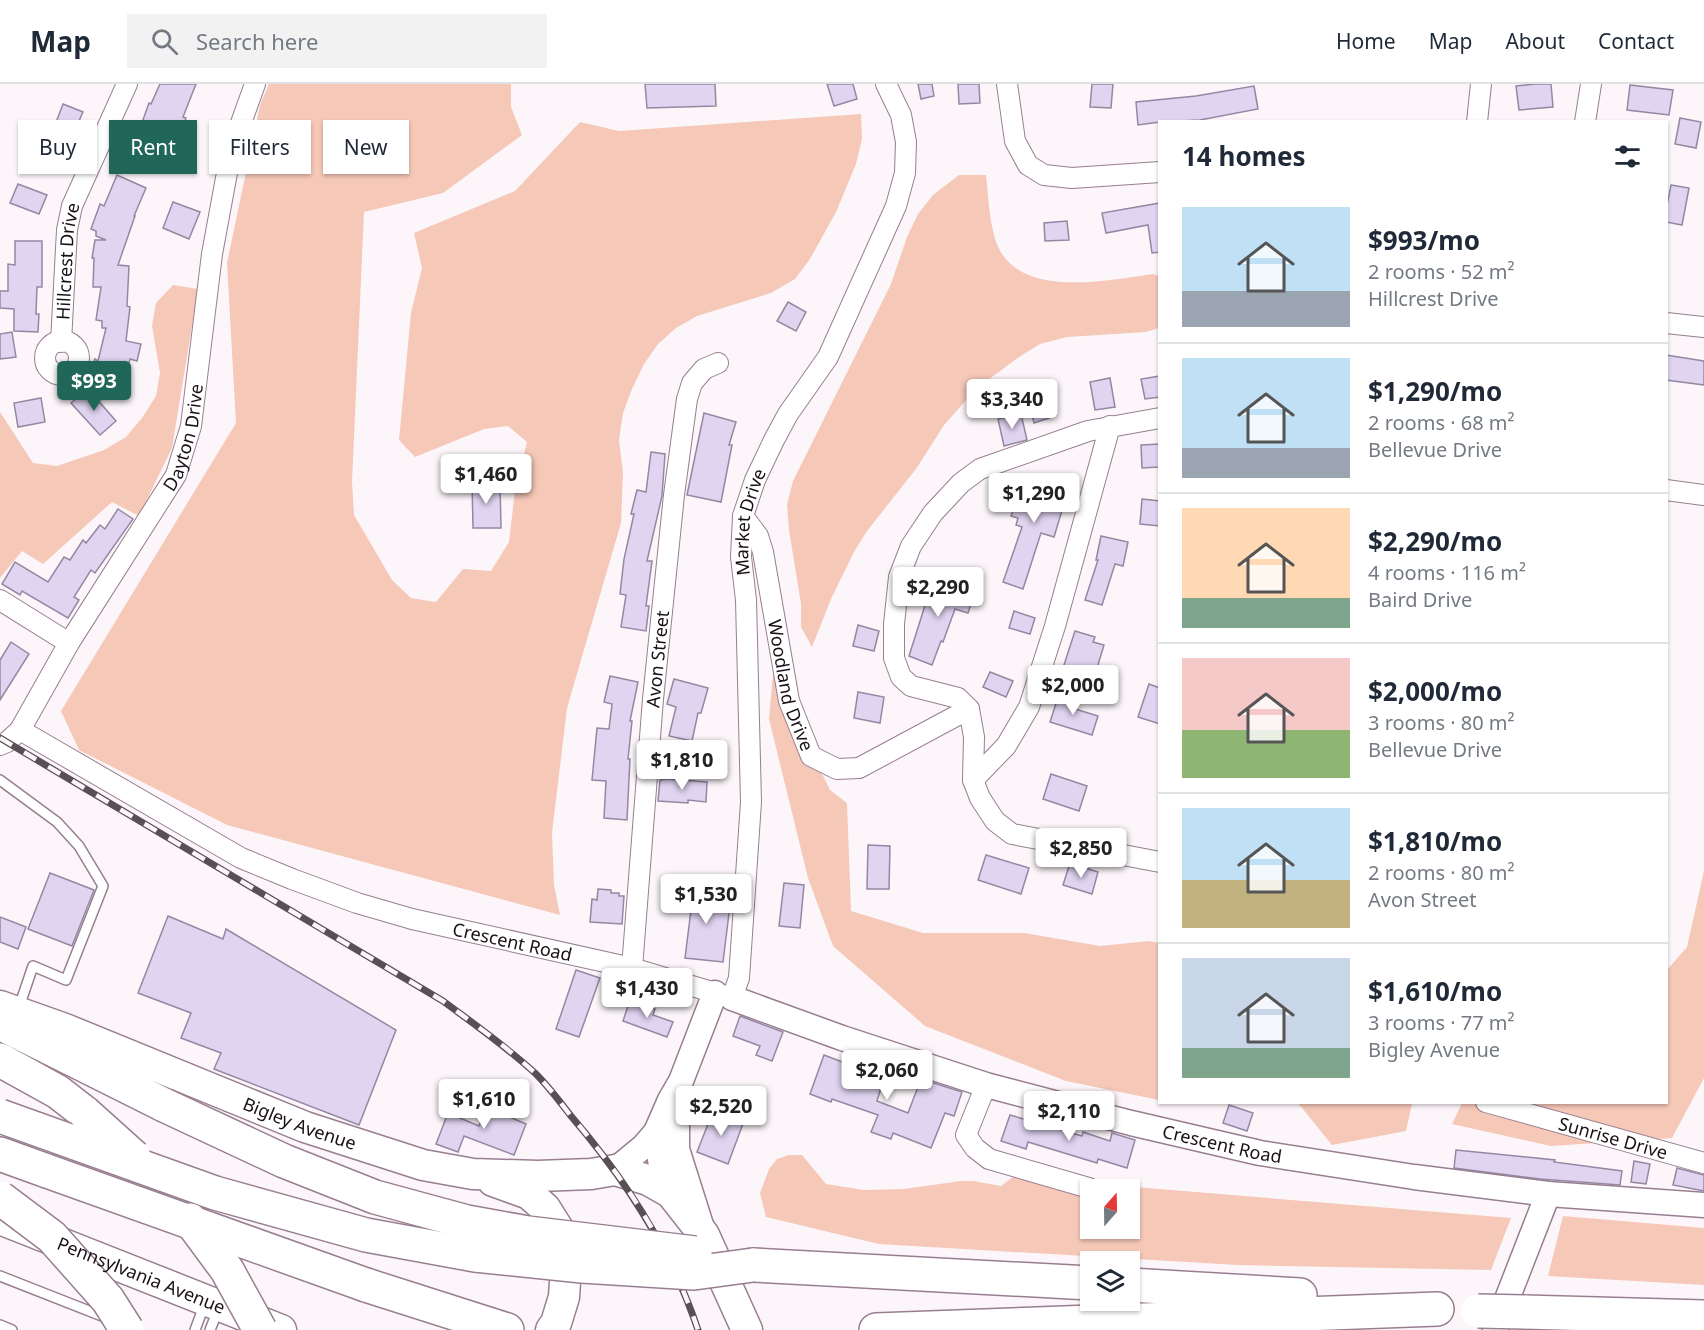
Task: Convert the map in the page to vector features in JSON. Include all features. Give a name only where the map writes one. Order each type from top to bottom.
[{"type":"highway","points":[[6,1014],[164,1105],[284,1161],[375,1197],[467,1222],[528,1233],[685,1251],[753,1265],[1080,1282]]},
{"type":"highway","points":[[0,1060],[58,1092],[135,1157],[197,1228],[227,1270],[260,1330]]},
{"type":"highway","points":[[0,1116],[215,1193],[366,1235],[475,1255],[582,1266],[694,1273],[753,1265]]},
{"type":"highway","points":[[0,1154],[366,1285],[507,1330]]},
{"type":"highway","points":[[0,1198],[52,1237],[108,1300],[127,1330]]},
{"type":"highway","points":[[1140,1286],[1288,1294],[1437,1309],[1486,1320],[1525,1312],[1704,1317]]},
{"type":"highway","points":[[876,1330],[1437,1309]]},
{"type":"main road","name":"Bigley Avenue","points":[[6,1014],[65,1029],[305,1127],[423,1165],[473,1174],[538,1176],[591,1174],[615,1170],[648,1180],[671,1193]]},
{"type":"main road","points":[[473,1174],[529,1194],[544,1208],[562,1235],[566,1267],[564,1297],[556,1323],[551,1330]]},
{"type":"main road","points":[[671,1193],[704,1235],[747,1330]]},
{"type":"main road","name":"Pennsylvania Avenue","points":[[0,1220],[212,1312],[281,1330]]},
{"type":"street","name":"Hillcrest Drive","points":[[61,342],[67,230],[72,206],[127,84]]},
{"type":"street","name":"Dayton Drive","points":[[0,746],[20,730],[69,643],[176,475],[191,426],[212,254],[231,151],[255,84]]},
{"type":"street","name":"Market Drive","points":[[681,1081],[723,996],[739,978],[751,802],[746,600],[741,557],[743,516],[755,480],[774,440],[788,414],[828,357],[896,206],[905,173],[906,142],[901,115],[886,84]]},
{"type":"street","points":[[1007,84],[1016,141],[1029,165],[1044,176],[1072,178],[1158,172]]},
{"type":"street","points":[[1477,120],[1481,84]]},
{"type":"street","points":[[1585,120],[1592,84]]},
{"type":"street","points":[[1668,323],[1704,327]]},
{"type":"street","name":"Avon Street","points":[[632,968],[653,699],[674,495],[687,399],[692,383],[705,369],[718,363]]},
{"type":"street","points":[[1158,418],[1088,431],[980,469],[961,483],[933,513],[911,546],[899,576],[894,624],[894,658],[901,677],[911,686],[958,698],[969,709],[974,737],[973,780],[980,798],[995,821],[1012,834],[1158,862]]},
{"type":"street","points":[[973,780],[1006,746],[1029,707],[1055,626],[1110,426]]},
{"type":"street","points":[[1668,490],[1704,495]]},
{"type":"street","name":"Woodland Drive","points":[[743,516],[758,536],[763,552],[789,701],[811,756],[837,769],[859,768],[969,709]]},
{"type":"street","points":[[0,600],[69,643]]},
{"type":"street","name":"Crescent Road","points":[[20,730],[241,858],[357,903],[412,919],[632,968],[723,996],[986,1085],[1131,1123],[1260,1153],[1414,1177],[1548,1194],[1704,1205]]},
{"type":"street","points":[[615,1170],[643,1147],[656,1132],[681,1081]]},
{"type":"street","points":[[681,1081],[677,1149],[704,1235]]},
{"type":"street","points":[[986,1085],[966,1135],[975,1148],[989,1159],[1080,1185]]},
{"type":"street","name":"Sunrise Drive","points":[[1493,1104],[1704,1163]]},
{"type":"street","points":[[656,1132],[661,1166],[671,1193]]},
{"type":"street","points":[[1486,1320],[1535,1231],[1548,1194]]},
{"type":"lane","points":[[0,780],[57,822],[79,846],[103,886],[66,980],[33,966],[6,1014]]},
{"type":"lane","points":[[0,1276],[138,1330]]},
{"type":"lane","points":[[195,1330],[212,1312]]},
{"type":"lane","points":[[0,1325],[12,1330]]},
{"type":"shaded area","points":[[269,84],[511,84],[511,107],[522,135],[443,193],[364,212],[352,482],[354,515],[392,580],[411,598],[436,602],[463,569],[491,571],[509,542],[515,491],[527,442],[508,426],[484,429],[415,457],[399,440],[411,313],[422,268],[414,233],[515,191],[580,122],[619,131],[861,114],[862,139],[856,164],[836,212],[810,259],[795,279],[771,293],[697,316],[676,328],[658,344],[644,364],[632,389],[623,413],[619,440],[623,473],[621,523],[567,708],[552,833],[554,885],[560,915],[227,825],[79,750],[61,711],[236,423],[227,263],[246,174],[311,174],[311,120],[257,120],[260,105]]},
{"type":"shaded area","points":[[959,175],[986,175],[994,235],[1003,256],[1019,270],[1038,278],[1061,282],[1085,282],[1153,274],[1158,276],[1158,328],[1146,332],[1067,337],[1040,344],[977,388],[944,425],[916,469],[867,531],[831,599],[812,647],[801,627],[801,604],[789,530],[787,505],[793,481],[891,284],[907,237],[918,214],[933,195]]},
{"type":"shaded area","points":[[173,285],[198,289],[172,448],[139,516],[112,502],[43,564],[22,551],[0,578],[0,412],[33,463],[57,466],[104,450],[126,437],[156,396],[160,373],[152,326],[156,303]]},
{"type":"shaded area","points":[[773,674],[830,790],[847,803],[851,911],[923,933],[1024,933],[1100,946],[1149,941],[1158,943],[1158,1100],[1066,1081],[925,1026],[833,946],[808,878],[769,719]]},
{"type":"shaded area","points":[[1704,871],[1704,1078],[1672,1138],[1551,1146],[1452,1124],[1462,1104],[1668,1104],[1668,969],[1687,947]]},
{"type":"shaded area","points":[[1299,1104],[1412,1104],[1406,1131],[1332,1145]]},
{"type":"shaded area","points":[[789,1155],[802,1155],[826,1184],[864,1190],[904,1189],[961,1181],[1001,1186],[1013,1177],[1080,1183],[1080,1239],[1140,1239],[1140,1187],[1511,1218],[1491,1270],[1238,1265],[1140,1259],[1140,1251],[1080,1251],[1080,1256],[879,1244],[766,1217],[760,1193],[769,1169],[777,1159]]},
{"type":"shaded area","points":[[1563,1216],[1704,1228],[1704,1285],[1548,1276]]},
{"type":"building","points":[[160,84],[196,84],[183,117],[185,120],[143,120],[149,103],[151,104]]},
{"type":"building","points":[[645,84],[715,84],[716,106],[647,108]]},
{"type":"building","points":[[827,84],[853,84],[857,99],[834,106]]},
{"type":"building","points":[[918,84],[932,84],[934,96],[921,99]]},
{"type":"building","points":[[958,84],[979,84],[980,103],[959,104]]},
{"type":"building","points":[[1092,84],[1113,84],[1111,108],[1090,107]]},
{"type":"building","points":[[1551,84],[1553,107],[1519,110],[1516,86]]},
{"type":"building","points":[[1630,85],[1673,90],[1669,115],[1627,110]]},
{"type":"building","points":[[1254,86],[1258,109],[1200,120],[1158,120],[1158,122],[1138,125],[1136,102],[1196,96]]},
{"type":"building","points":[[63,104],[83,112],[79,120],[57,120]]},
{"type":"building","points":[[1680,118],[1701,122],[1696,148],[1675,144]]},
{"type":"building","points":[[117,175],[146,188],[118,265],[129,266],[127,306],[130,307],[126,341],[141,344],[137,361],[130,359],[129,363],[122,362],[113,385],[89,376],[95,359],[98,361],[106,328],[102,328],[102,321],[96,320],[101,287],[93,287],[94,258],[92,258],[95,240],[106,240],[96,236],[96,231],[91,229],[100,204],[104,206]]},
{"type":"building","points":[[18,184],[47,195],[39,214],[10,203]]},
{"type":"building","points":[[1671,185],[1689,188],[1682,225],[1668,222]]},
{"type":"building","points":[[173,202],[200,212],[189,239],[163,228]]},
{"type":"building","points":[[1158,203],[1158,252],[1152,253],[1148,225],[1106,233],[1102,213]]},
{"type":"building","points":[[1067,221],[1069,240],[1045,241],[1044,223]]},
{"type":"building","points":[[15,241],[42,241],[42,287],[37,287],[38,332],[14,331],[14,309],[0,308],[0,291],[8,291],[8,264],[15,265]]},
{"type":"building","points":[[788,302],[806,312],[796,331],[777,321]]},
{"type":"building","points":[[12,332],[16,357],[0,359],[0,334]]},
{"type":"building","points":[[1668,355],[1704,361],[1704,385],[1668,380]]},
{"type":"building","points":[[1158,376],[1158,397],[1145,399],[1141,379]]},
{"type":"building","points":[[1110,378],[1115,407],[1095,410],[1090,382]]},
{"type":"building","points":[[88,389],[116,421],[100,435],[71,403]]},
{"type":"building","points":[[41,398],[45,422],[18,427],[14,403]]},
{"type":"building","points":[[1048,402],[1052,417],[1034,423],[1030,407]]},
{"type":"building","points":[[704,413],[736,422],[729,445],[732,445],[721,502],[687,495]]},
{"type":"building","points":[[1021,414],[1027,440],[1004,446],[998,419]]},
{"type":"building","points":[[1158,444],[1158,467],[1142,468],[1141,445]]},
{"type":"building","points":[[651,452],[665,454],[662,496],[647,561],[652,561],[646,606],[649,606],[646,631],[621,627],[626,595],[620,594],[624,559],[634,514],[631,514],[637,490],[646,492]]},
{"type":"building","points":[[1028,476],[1069,487],[1054,537],[1041,533],[1023,589],[1003,582],[1022,527],[1016,525],[1018,518],[1011,516],[1016,503],[1020,504]]},
{"type":"building","points":[[472,482],[500,482],[501,528],[473,528]]},
{"type":"building","points":[[1142,499],[1158,501],[1158,526],[1140,524]]},
{"type":"building","points":[[118,509],[133,519],[95,573],[91,570],[74,597],[79,600],[68,618],[22,591],[20,595],[2,584],[15,562],[48,582],[64,557],[70,560],[83,540],[86,543],[100,525],[105,529]]},
{"type":"building","points":[[1101,536],[1128,542],[1123,566],[1115,564],[1102,605],[1085,600],[1098,560],[1096,560]]},
{"type":"building","points":[[934,577],[970,589],[967,599],[972,601],[968,613],[955,609],[932,665],[909,656]]},
{"type":"building","points":[[1014,611],[1035,618],[1030,634],[1009,628]]},
{"type":"building","points":[[858,625],[879,631],[874,651],[853,646]]},
{"type":"building","points":[[1075,631],[1095,637],[1093,642],[1104,645],[1094,678],[1063,668]]},
{"type":"building","points":[[11,642],[29,654],[0,700],[0,660]]},
{"type":"building","points":[[990,672],[1013,681],[1006,697],[983,687]]},
{"type":"building","points":[[610,676],[638,682],[630,721],[632,721],[628,759],[630,759],[627,820],[604,818],[606,781],[592,780],[597,728],[609,729],[612,704],[604,702]]},
{"type":"building","points":[[674,679],[708,688],[701,713],[698,713],[692,741],[669,736],[676,707],[667,704]]},
{"type":"building","points":[[1149,684],[1158,687],[1158,723],[1138,717]]},
{"type":"building","points":[[858,692],[884,697],[880,723],[854,718]]},
{"type":"building","points":[[1059,694],[1077,700],[1075,709],[1098,716],[1092,735],[1050,722]]},
{"type":"building","points":[[1051,774],[1087,786],[1079,811],[1043,799]]},
{"type":"building","points":[[660,780],[707,782],[706,802],[658,801]]},
{"type":"building","points":[[868,845],[890,846],[889,889],[867,889]]},
{"type":"building","points":[[986,855],[1029,868],[1021,894],[978,880]]},
{"type":"building","points":[[1070,863],[1098,872],[1092,894],[1063,885]]},
{"type":"building","points":[[50,873],[94,890],[72,946],[28,929]]},
{"type":"building","points":[[784,883],[804,885],[800,928],[779,926]]},
{"type":"building","points":[[598,889],[611,890],[611,893],[624,896],[622,924],[590,922],[592,899],[597,900]]},
{"type":"building","points":[[682,891],[731,897],[723,962],[685,958],[691,910],[680,909]]},
{"type":"building","points":[[168,916],[223,939],[226,929],[396,1030],[359,1125],[214,1069],[221,1053],[181,1038],[191,1013],[138,993]]},
{"type":"building","points":[[0,917],[26,927],[18,949],[0,942]]},
{"type":"building","points":[[576,970],[600,978],[579,1037],[556,1029]]},
{"type":"building","points":[[630,1000],[655,1009],[653,1015],[673,1022],[667,1037],[623,1021]]},
{"type":"building","points":[[740,1016],[783,1032],[772,1061],[756,1055],[760,1046],[733,1036]]},
{"type":"building","points":[[824,1055],[884,1078],[877,1101],[908,1113],[921,1079],[962,1092],[954,1116],[945,1113],[931,1148],[893,1133],[891,1139],[871,1132],[878,1115],[810,1094]]},
{"type":"building","points":[[489,1101],[510,1109],[507,1116],[526,1124],[514,1155],[464,1136],[458,1152],[436,1144],[448,1113],[479,1126]]},
{"type":"building","points":[[1229,1105],[1253,1113],[1247,1131],[1223,1123]]},
{"type":"building","points":[[714,1109],[744,1121],[728,1164],[697,1152]]},
{"type":"building","points":[[1010,1115],[1082,1136],[1083,1132],[1110,1141],[1112,1133],[1135,1140],[1127,1168],[1098,1159],[1097,1163],[1028,1142],[1026,1149],[1001,1141]]},
{"type":"building","points":[[1456,1150],[1555,1160],[1554,1162],[1622,1171],[1620,1185],[1540,1179],[1454,1168]]},
{"type":"building","points":[[1634,1161],[1650,1164],[1646,1184],[1631,1182]]},
{"type":"building","points":[[1677,1168],[1704,1175],[1704,1191],[1673,1185]]},
{"type":"railway","points":[[0,738],[443,1001],[525,1064],[541,1079],[591,1140],[628,1190],[674,1271],[698,1330]]}]
